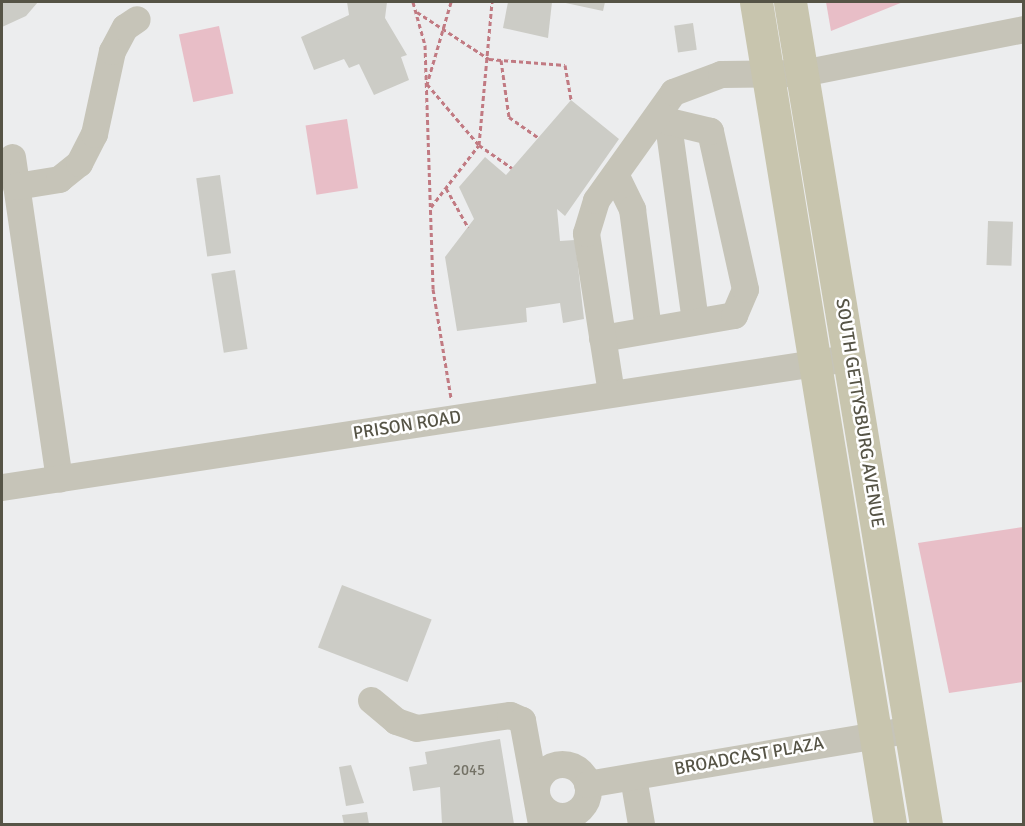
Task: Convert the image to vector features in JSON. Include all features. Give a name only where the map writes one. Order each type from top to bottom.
[{"type":"main road","name":"SOUTH GETTYSBURG AVENUE","points":[[756,2],[890,825]]},
{"type":"main road","name":"SOUTH GETTYSBURG AVENUE","points":[[790,2],[851,358],[926,825]]},
{"type":"street","points":[[59,479],[11,170],[59,179],[79,163],[94,134],[112,51],[125,27],[137,19]]},
{"type":"street","points":[[611,393],[586,232],[596,200],[662,121],[673,92],[721,74],[802,73],[1023,29]]},
{"type":"street","points":[[602,338],[734,315],[745,289],[710,131],[662,121]]},
{"type":"street","points":[[662,121],[696,321]]},
{"type":"street","points":[[616,176],[632,209],[648,329]]},
{"type":"street","points":[[814,363],[851,358]]},
{"type":"street","name":"PRISON ROAD","points":[[2,488],[814,363]]},
{"type":"street","points":[[371,700],[396,721],[416,728],[516,716],[525,729],[546,798]]},
{"type":"street","name":"BROADCAST PLAZA","points":[[587,784],[911,729]]},
{"type":"street","points":[[575,768],[587,784],[582,807],[546,798],[575,768]]},
{"type":"street","points":[[633,777],[641,825]]},
{"type":"path","points":[[413,2],[425,45],[433,290],[454,418]]},
{"type":"path","points":[[427,84],[451,2]]},
{"type":"path","points":[[430,207],[479,145],[489,59],[492,2]]},
{"type":"path","points":[[416,11],[489,59],[565,65],[571,100]]},
{"type":"path","points":[[501,60],[509,117],[539,138]]},
{"type":"path","points":[[427,84],[479,145],[512,168]]},
{"type":"path","points":[[446,188],[468,227]]},
{"type":"shaded area","points":[[826,2],[903,2],[831,31]]},
{"type":"shaded area","points":[[219,26],[233,93],[193,102],[179,35]]},
{"type":"shaded area","points":[[347,119],[358,188],[316,195],[306,126]]},
{"type":"shaded area","points":[[1023,527],[1023,682],[949,693],[918,543]]},
{"type":"building","points":[[2,2],[38,2],[26,16],[2,27]]},
{"type":"building","points":[[347,2],[387,2],[385,18],[407,55],[401,57],[409,80],[374,95],[359,64],[349,68],[344,59],[314,70],[301,37],[349,15]]},
{"type":"building","points":[[508,2],[552,2],[548,38],[503,28]]},
{"type":"building","points":[[561,2],[605,2],[603,11]]},
{"type":"building","points":[[693,23],[697,50],[678,52],[674,26]]},
{"type":"building","points":[[571,100],[619,139],[565,216],[557,209],[560,241],[575,240],[584,319],[563,323],[560,303],[526,308],[527,322],[457,331],[445,257],[474,219],[459,187],[485,157],[506,175]]},
{"type":"building","points":[[220,175],[231,253],[207,257],[196,178]]},
{"type":"building","points":[[988,221],[1013,222],[1011,266],[986,265]]},
{"type":"building","points":[[235,270],[248,349],[224,353],[211,274]]},
{"type":"building","points":[[342,585],[432,619],[408,682],[318,648]]},
{"type":"building","points":[[500,739],[514,824],[442,824],[440,787],[413,791],[409,767],[427,764],[425,752]]},
{"type":"building","points":[[351,765],[364,803],[346,806],[339,767]]},
{"type":"building","points":[[367,812],[369,824],[344,824],[342,815]]}]
